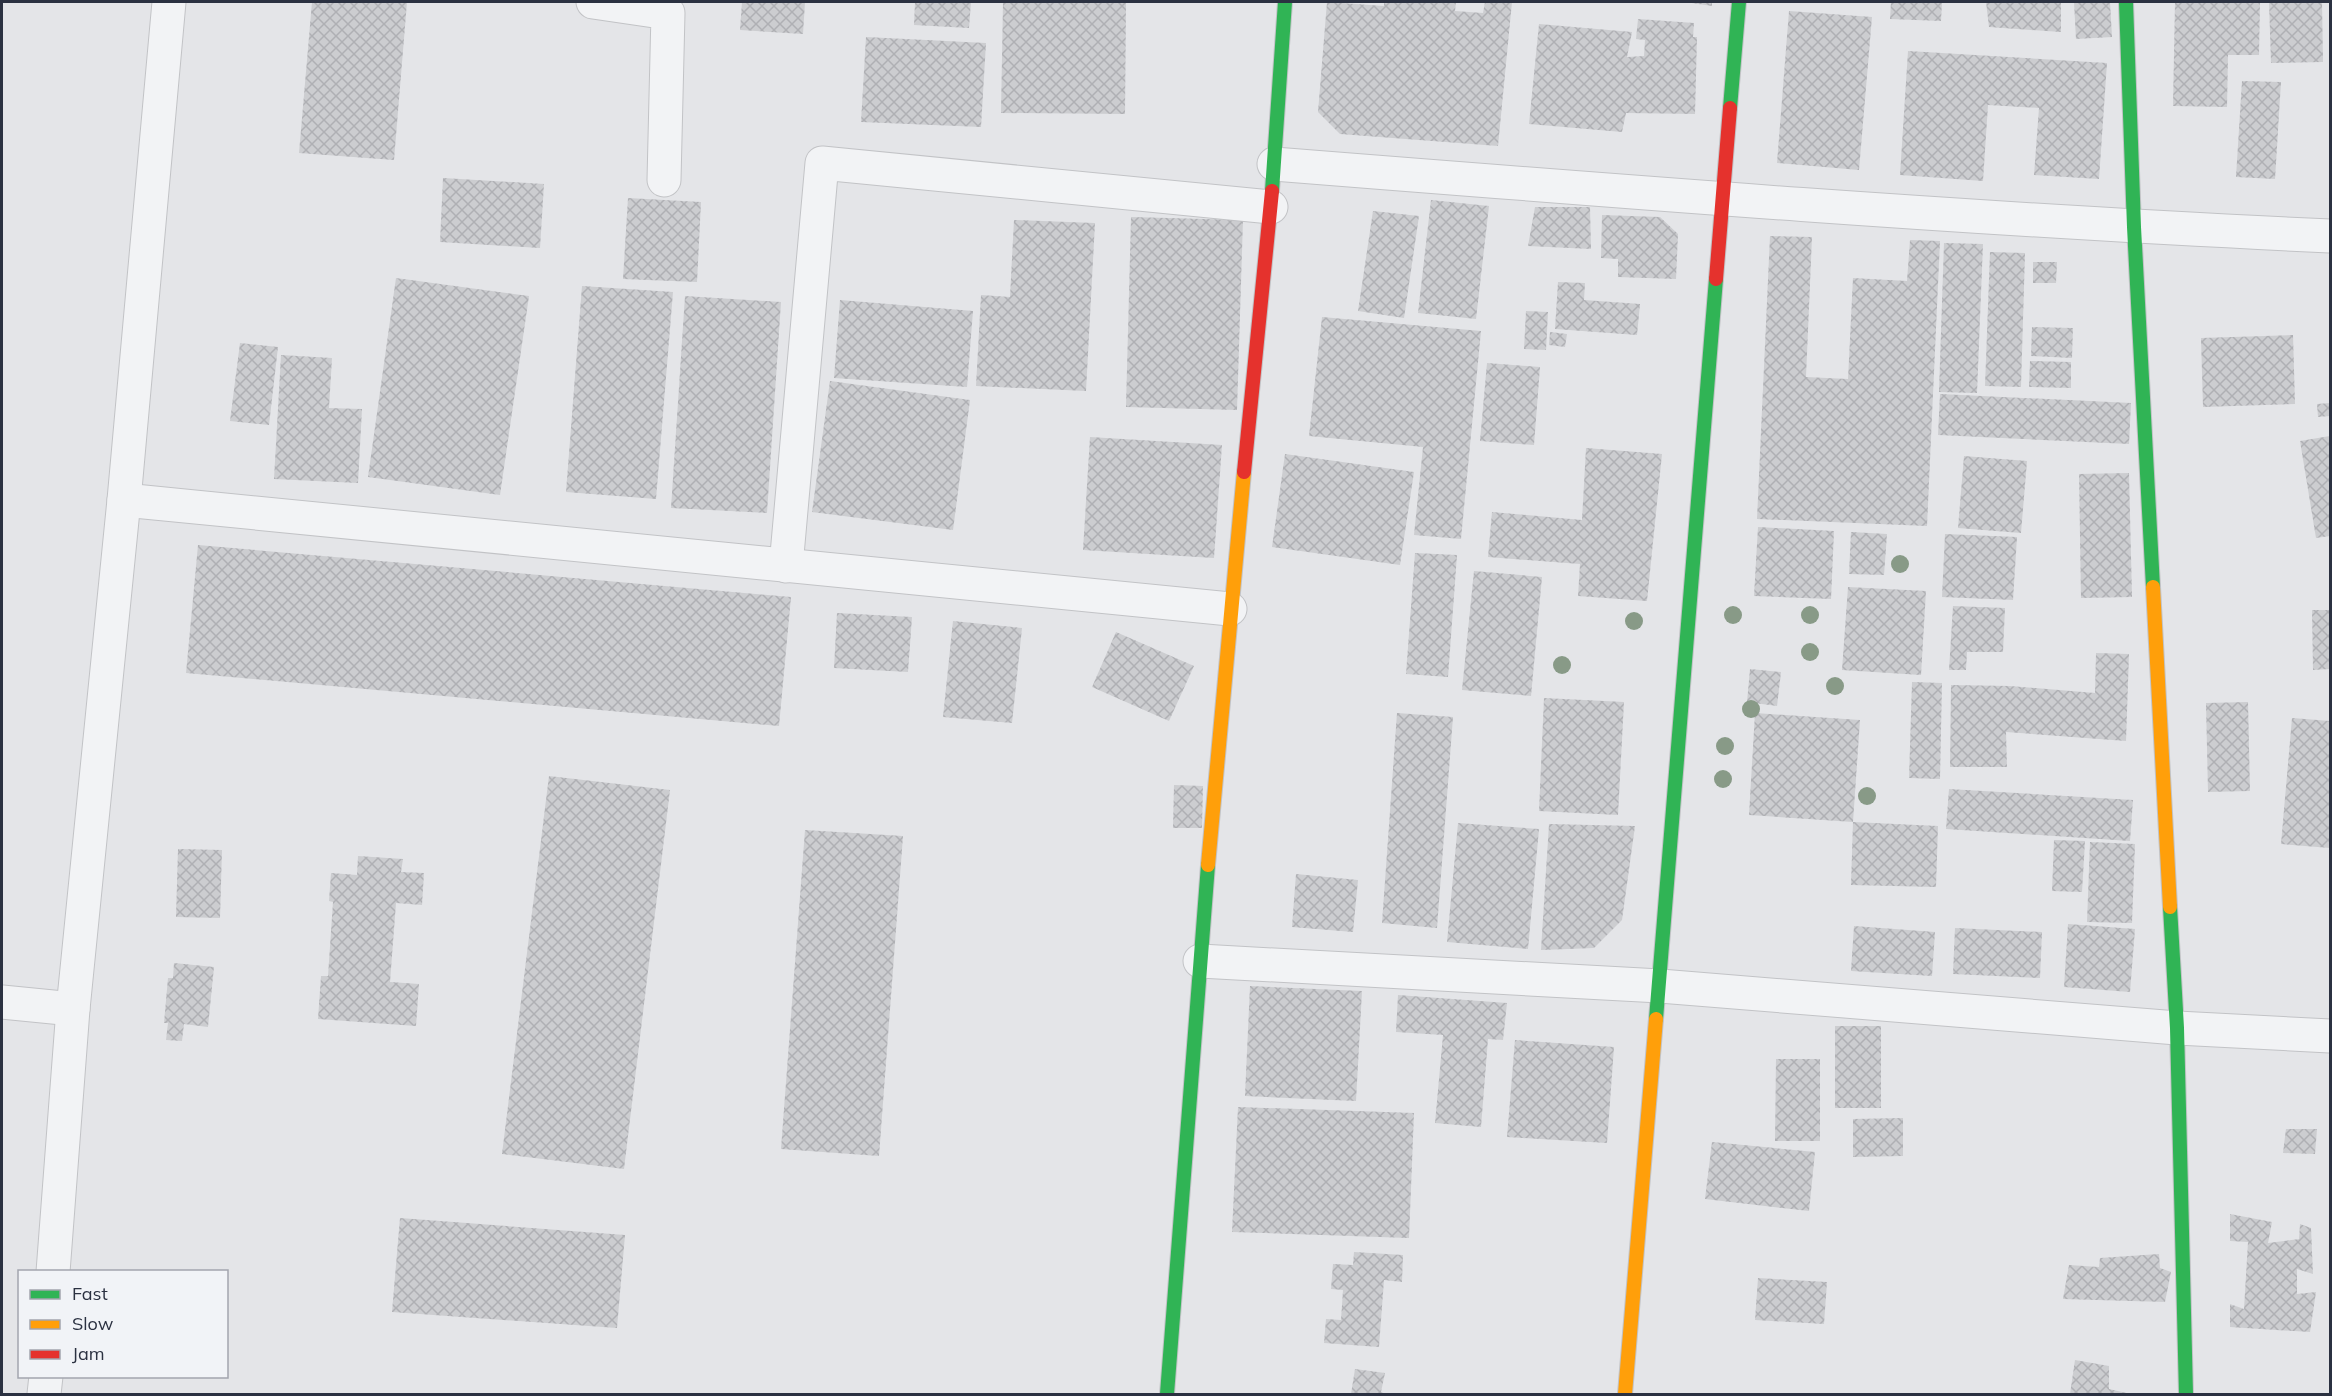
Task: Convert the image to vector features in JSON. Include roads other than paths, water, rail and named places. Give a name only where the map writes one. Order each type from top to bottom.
[{"type":"street","points":[[54,1270],[73,1009],[124,500],[170,2]]},
{"type":"street","points":[[593,2],[668,13],[664,180]]},
{"type":"street","points":[[1167,1395],[1200,961],[1230,609],[1271,207],[1285,2]]},
{"type":"street","points":[[1625,1395],[1739,2]]},
{"type":"street","points":[[2126,2],[2134,227],[2177,1028],[2186,1395]]},
{"type":"street","points":[[786,566],[822,163],[1271,207]]},
{"type":"street","points":[[1274,164],[1722,200],[2134,227],[2331,236]]},
{"type":"street","points":[[124,500],[1230,609]]},
{"type":"street","points":[[1200,961],[1659,986],[2177,1028],[2331,1036]]},
{"type":"street","points":[[2,1002],[73,1009]]},
{"type":"street","points":[[45,1395],[46,1378]]}]
